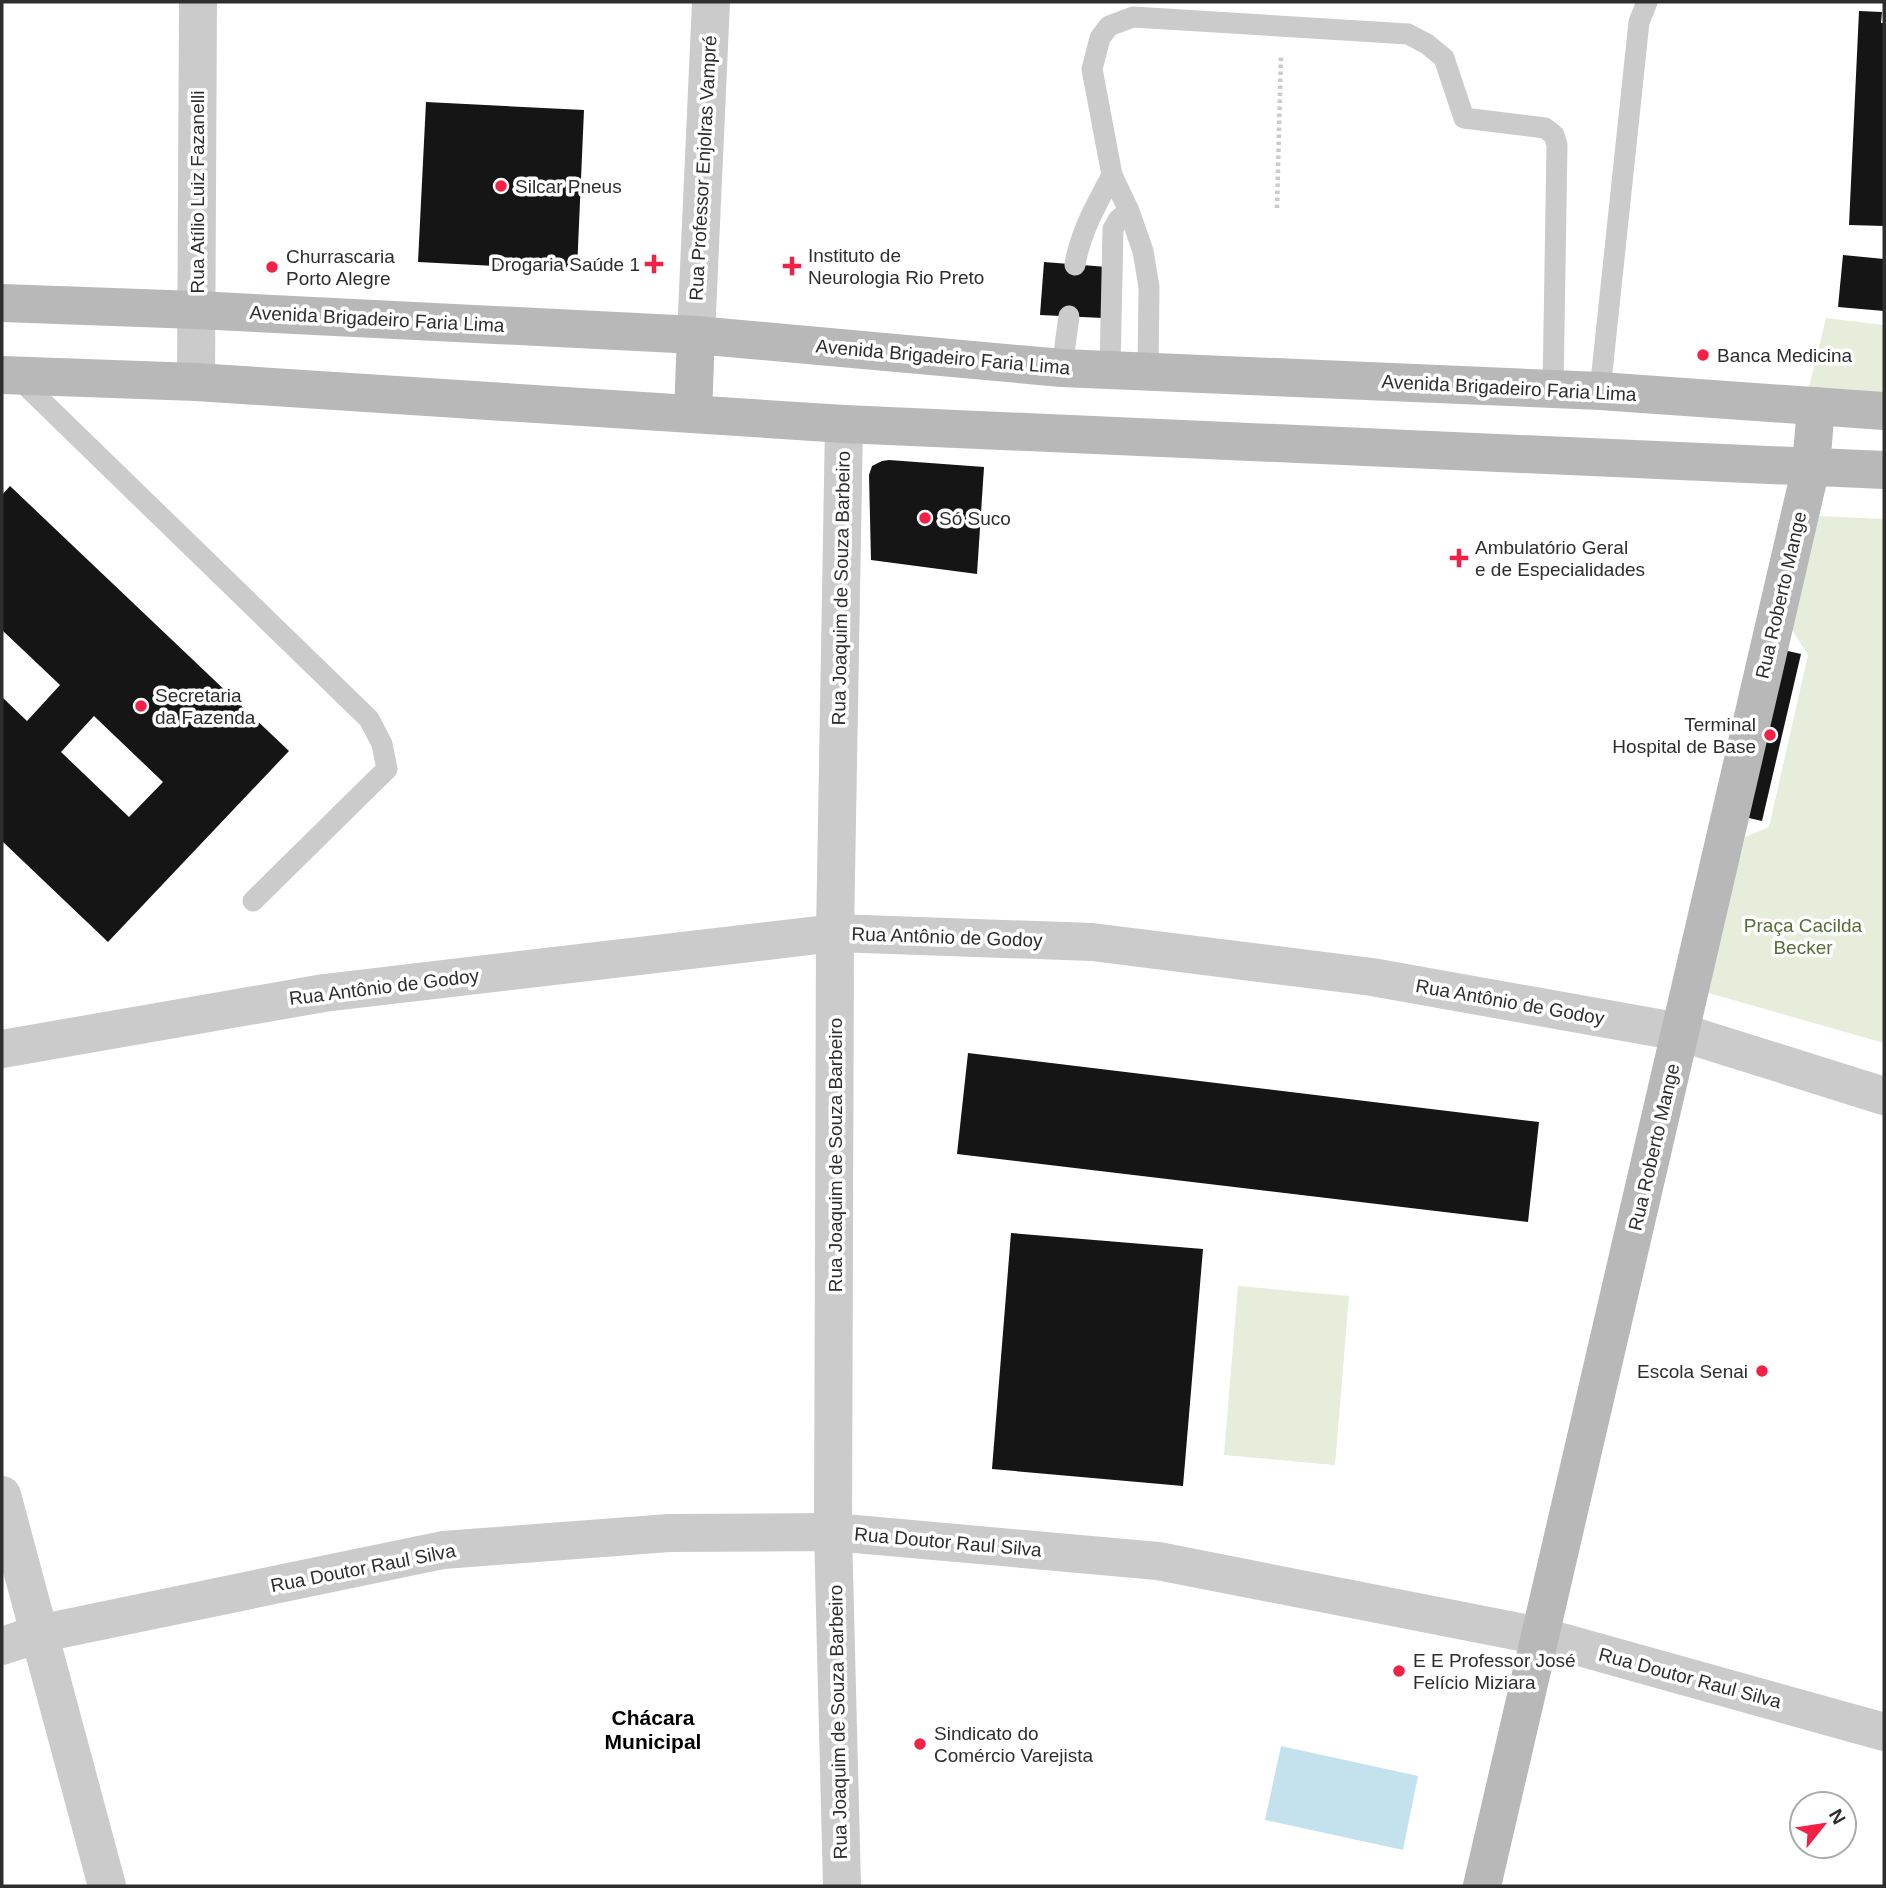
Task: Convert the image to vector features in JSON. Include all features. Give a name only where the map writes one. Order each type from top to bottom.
[{"type":"main road","name":"Avenida Brigadeiro Faria Lima","points":[[2,303],[696,335],[1062,368],[1600,391],[1884,411]]},
{"type":"main road","points":[[693,413],[696,335]]},
{"type":"main road","points":[[9,375],[196,382],[844,424],[1884,470]]},
{"type":"main road","name":"Rua Roberto Mange","points":[[1482,1886],[1811,467],[1816,406]]},
{"type":"street","name":"Rua Atílio Luiz Fazanelli","points":[[196,382],[198,2]]},
{"type":"street","name":"Rua Professor Enjolras Vampré","points":[[696,335],[711,2]]},
{"type":"street","name":"Rua Joaquim de Souza Barbeiro","points":[[842,1886],[834,1532],[835,933],[844,424]]},
{"type":"street","name":"Rua Antônio de Godoy","points":[[2,1049],[324,993],[835,933],[1092,942],[1372,977],[1680,1032],[1884,1096]]},
{"type":"street","points":[[2,1495],[107,1886]]},
{"type":"street","name":"Rua Doutor Raul Silva","points":[[2,1646],[38,1634],[443,1550],[669,1533],[834,1532],[1158,1561],[1540,1636],[1884,1732]]},
{"type":"lane","points":[[1600,391],[1639,22],[1647,2]]},
{"type":"lane","points":[[1148,372],[1149,287],[1143,251],[1129,211],[1112,175],[1093,69],[1100,38],[1110,26],[1133,17],[1408,34],[1427,44],[1444,58],[1464,118],[1545,128],[1554,135],[1558,145],[1553,390]]},
{"type":"lane","points":[[1075,265],[1077,248],[1084,229],[1112,175]]},
{"type":"lane","points":[[1110,369],[1113,229],[1118,220],[1129,211]]},
{"type":"lane","points":[[1062,368],[1069,316]]},
{"type":"lane","points":[[9,375],[369,719],[382,744],[387,769],[253,901]]},
{"type":"path","points":[[1277,208],[1282,26]]},
{"type":"green space","points":[[1826,318],[1884,325],[1884,392],[1809,387]]},
{"type":"green space","name":"Praça Cacilda Becker","points":[[1819,516],[1884,519],[1884,1043],[1705,992],[1745,837],[1769,827],[1808,655],[1791,628]]},
{"type":"green space","points":[[1238,1286],[1349,1296],[1335,1465],[1224,1455]]},
{"type":"water","points":[[1281,1746],[1418,1776],[1403,1850],[1265,1820]]},
{"type":"building","points":[[1859,11],[1882,12],[1881,23],[1884,23],[1884,226],[1849,225]]},
{"type":"building","name":"Silcar Pneus","points":[[426,102],[584,110],[577,270],[418,262]]},
{"type":"building","points":[[1843,255],[1884,259],[1884,311],[1838,307]]},
{"type":"building","points":[[1044,262],[1107,267],[1103,318],[1040,315]]},
{"type":"building","name":"Só Suco","points":[[889,460],[984,467],[977,574],[871,560],[869,475],[872,466]]},
{"type":"building","name":"Secretaria da Fazenda","points":[[10,486],[289,751],[108,942],[2,841],[2,697],[27,721],[60,685],[2,630],[2,495]],"holes":[[[94,716],[163,782],[129,817],[61,752]]]},
{"type":"building","name":"Terminal Hospital de Base","points":[[1779,649],[1801,654],[1762,821],[1740,816]]},
{"type":"building","points":[[968,1053],[1539,1122],[1528,1222],[957,1154]]},
{"type":"building","points":[[1011,1233],[1203,1249],[1183,1486],[992,1469]]},
{"type":"place","name":"Silcar Pneus","points":[[501,186]]},
{"type":"place","name":"Drogaria Saúde 1","points":[[654,264]]},
{"type":"place","name":"Instituto de Neurologia Rio Preto","points":[[792,266]]},
{"type":"place","name":"Churrascaria Porto Alegre","points":[[272,267]]},
{"type":"place","name":"Banca Medicina","points":[[1703,355]]},
{"type":"place","name":"Só Suco","points":[[925,518]]},
{"type":"place","name":"Ambulatório Geral e de Especialidades","points":[[1459,558]]},
{"type":"place","name":"Secretaria da Fazenda","points":[[141,706]]},
{"type":"place","name":"Terminal Hospital de Base","points":[[1770,735]]},
{"type":"place","name":"Escola Senai","points":[[1762,1371]]},
{"type":"place","name":"E E Professor José Felício Miziara","points":[[1399,1671]]},
{"type":"place","name":"Sindicato do Comércio Varejista","points":[[920,1744]]},
{"type":"district","name":"Chácara Municipal","points":[[653,1729]]}]
